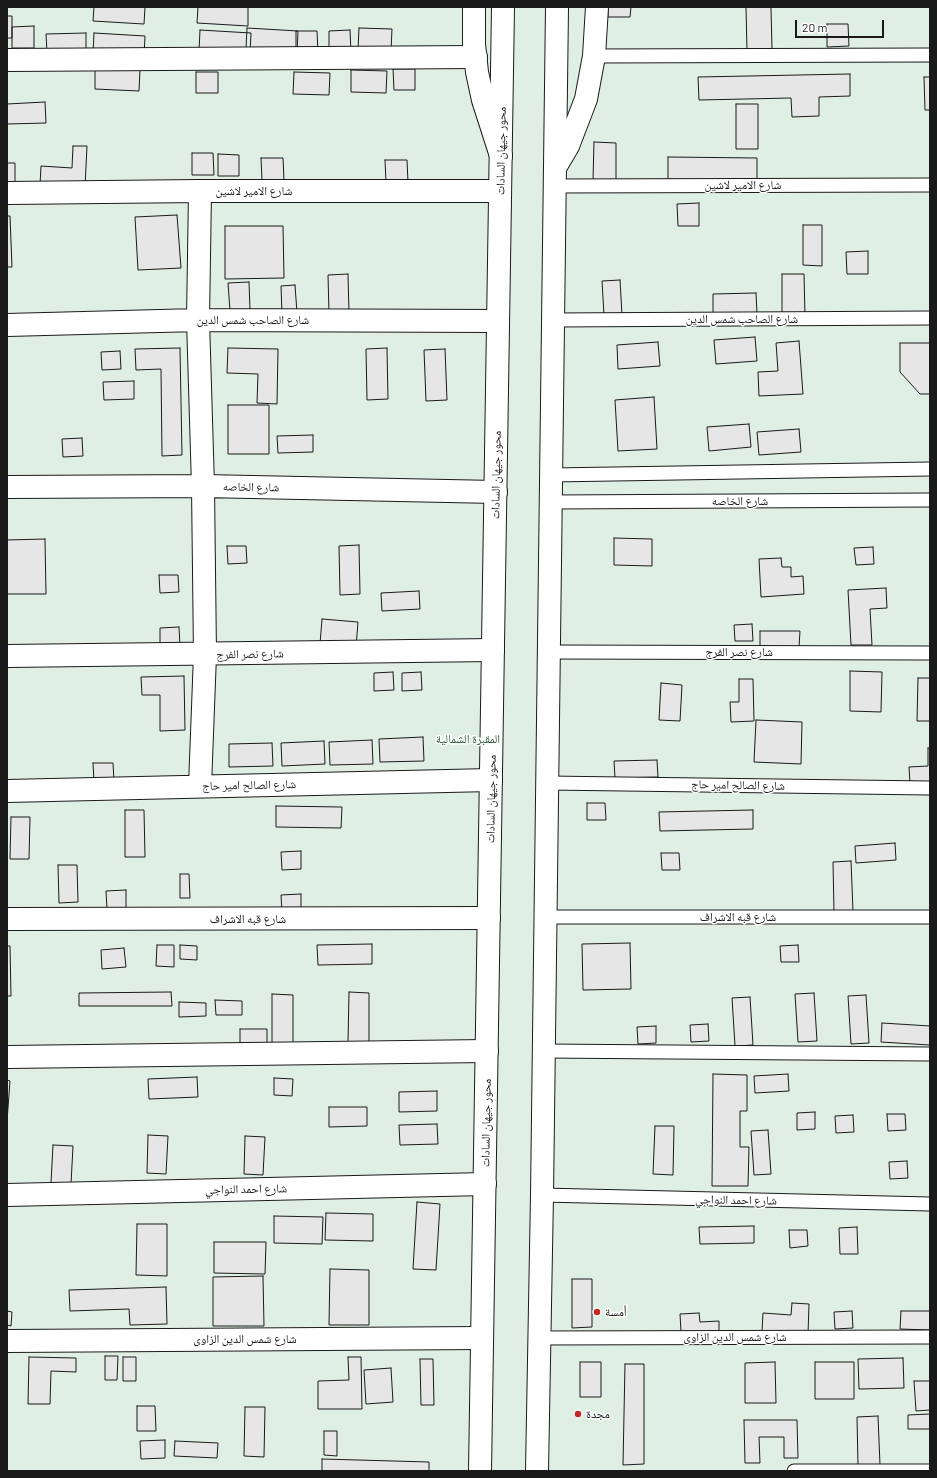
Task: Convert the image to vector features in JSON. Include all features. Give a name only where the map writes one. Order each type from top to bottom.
[{"type":"main road","points":[[474,7],[476,58],[483,100],[501,156]]},
{"type":"main road","name":"محور جيهان السادات","points":[[480,1471],[503,7]]},
{"type":"main road","points":[[537,1471],[542,1196],[557,7]]},
{"type":"main road","points":[[555,177],[586,99],[594,56],[597,7]]},
{"type":"main road","points":[[7,60],[476,58]]},
{"type":"main road","points":[[200,191],[198,320],[203,486],[205,655],[200,786]]},
{"type":"main road","name":"شارع الامير لاشين","points":[[7,193],[200,191],[500,191]]},
{"type":"main road","name":"شارع الصاحب شمس الدين","points":[[7,325],[198,320],[498,321]]},
{"type":"main road","name":"شارع الخاصه","points":[[7,487],[203,486],[496,492]]},
{"type":"main road","name":"شارع نصر الفرج","points":[[7,656],[205,655],[493,650]]},
{"type":"main road","name":"شارع الصالح امير حاج","points":[[7,791],[491,780]]},
{"type":"main road","name":"شارع قبه الاشراف","points":[[7,920],[489,918]]},
{"type":"main road","points":[[7,1057],[487,1051]]},
{"type":"main road","name":"شارع احمد النواجي","points":[[7,1195],[485,1184]]},
{"type":"main road","name":"شارع شمس الدين الزاوى","points":[[7,1340],[482,1338]]},
{"type":"lane","points":[[594,56],[930,55]]},
{"type":"lane","name":"شارع الامير لاشين","points":[[555,177],[930,185]]},
{"type":"lane","name":"شارع الصاحب شمس الدين","points":[[553,320],[930,318]]},
{"type":"lane","points":[[551,475],[930,469]]},
{"type":"lane","name":"شارع الخاصه","points":[[551,502],[930,500]]},
{"type":"lane","name":"شارع نصر الفرج","points":[[549,652],[930,653]]},
{"type":"lane","name":"شارع الصالح امير حاج","points":[[547,783],[930,788]]},
{"type":"lane","name":"شارع قبه الاشراف","points":[[545,917],[930,916]]},
{"type":"lane","points":[[543,1052],[930,1054]]},
{"type":"lane","name":"شارع احمد النواجي","points":[[542,1196],[930,1204]]},
{"type":"lane","name":"شارع شمس الدين الزاوى","points":[[539,1338],[930,1337]]},
{"type":"lane","points":[[794,1471],[930,1471]]},
{"type":"green space","name":"المقبرة الشمالية","points":[[7,7],[930,7],[930,1471],[7,1471]]},
{"type":"building","points":[[94,7],[145,7],[144,24],[93,21]]},
{"type":"building","points":[[198,7],[248,7],[248,26],[197,23]]},
{"type":"building","points":[[608,7],[631,7],[630,17],[608,17]]},
{"type":"building","points":[[746,7],[771,7],[772,50],[747,51]]},
{"type":"building","points":[[7,16],[12,16],[12,38],[7,38]]},
{"type":"building","points":[[827,24],[848,24],[849,46],[827,47]]},
{"type":"building","points":[[34,26],[34,48],[12,48],[12,27]]},
{"type":"building","points":[[247,28],[298,31],[297,52],[246,49]]},
{"type":"building","points":[[359,28],[392,29],[391,51],[358,50]]},
{"type":"building","points":[[200,30],[251,33],[250,54],[199,51]]},
{"type":"building","points":[[350,30],[351,52],[329,52],[329,31]]},
{"type":"building","points":[[296,31],[317,31],[318,53],[296,53]]},
{"type":"building","points":[[86,33],[86,52],[47,53],[46,34]]},
{"type":"building","points":[[94,33],[145,36],[144,57],[93,54]]},
{"type":"building","points":[[95,68],[140,70],[139,91],[95,89]]},
{"type":"building","points":[[393,69],[415,69],[415,90],[394,90]]},
{"type":"building","points":[[351,70],[387,71],[386,93],[351,92]]},
{"type":"building","points":[[196,72],[218,72],[218,93],[196,93]]},
{"type":"building","points":[[294,72],[330,73],[329,95],[293,94]]},
{"type":"building","points":[[850,74],[850,96],[819,97],[819,116],[792,117],[791,98],[699,100],[698,77]]},
{"type":"building","points":[[924,77],[930,77],[930,110],[925,110]]},
{"type":"building","points":[[45,102],[46,123],[7,124],[7,104]]},
{"type":"building","points":[[736,104],[758,104],[758,149],[736,149]]},
{"type":"building","points":[[594,142],[616,143],[616,181],[593,180]]},
{"type":"building","points":[[73,146],[87,146],[85,187],[40,185],[41,166],[72,168]]},
{"type":"building","points":[[192,153],[213,153],[214,175],[192,175]]},
{"type":"building","points":[[218,154],[239,155],[239,176],[218,176]]},
{"type":"building","points":[[668,157],[757,158],[757,181],[668,180]]},
{"type":"building","points":[[261,158],[283,158],[284,180],[262,180]]},
{"type":"building","points":[[385,160],[407,160],[408,182],[386,182]]},
{"type":"building","points":[[7,163],[15,163],[15,185],[7,185]]},
{"type":"building","points":[[699,203],[699,226],[678,226],[677,204]]},
{"type":"building","points":[[177,215],[181,268],[138,270],[135,217]]},
{"type":"building","points":[[7,216],[10,216],[12,267],[7,267]]},
{"type":"building","points":[[803,225],[822,225],[822,266],[803,265]]},
{"type":"building","points":[[225,226],[283,226],[284,278],[225,279]]},
{"type":"building","points":[[868,251],[868,274],[847,274],[846,252]]},
{"type":"building","points":[[348,274],[349,313],[329,314],[328,275]]},
{"type":"building","points":[[782,274],[804,274],[805,316],[782,316]]},
{"type":"building","points":[[620,280],[622,315],[604,315],[602,281]]},
{"type":"building","points":[[249,282],[250,310],[230,311],[228,283]]},
{"type":"building","points":[[295,285],[297,313],[282,314],[281,286]]},
{"type":"building","points":[[756,293],[757,313],[713,314],[713,294]]},
{"type":"building","points":[[755,337],[757,361],[716,364],[714,340]]},
{"type":"building","points":[[799,341],[803,394],[759,396],[758,372],[778,371],[776,343]]},
{"type":"building","points":[[658,342],[660,366],[618,369],[617,345]]},
{"type":"building","points":[[900,343],[930,343],[930,394],[920,394],[900,372]]},
{"type":"building","points":[[180,348],[182,455],[162,456],[161,369],[136,370],[135,349]]},
{"type":"building","points":[[228,348],[278,349],[277,404],[257,403],[258,374],[227,373]]},
{"type":"building","points":[[387,348],[388,399],[367,400],[366,349]]},
{"type":"building","points":[[445,349],[447,400],[426,401],[424,350]]},
{"type":"building","points":[[120,351],[121,369],[102,370],[101,352]]},
{"type":"building","points":[[134,381],[134,399],[104,400],[103,382]]},
{"type":"building","points":[[654,397],[657,449],[618,451],[615,400]]},
{"type":"building","points":[[228,405],[269,405],[269,454],[228,454]]},
{"type":"building","points":[[749,424],[751,447],[709,451],[707,427]]},
{"type":"building","points":[[799,429],[801,452],[759,455],[757,432]]},
{"type":"building","points":[[313,435],[313,452],[278,453],[277,436]]},
{"type":"building","points":[[82,438],[83,456],[63,457],[62,439]]},
{"type":"building","points":[[614,538],[652,539],[652,566],[614,565]]},
{"type":"building","points":[[45,539],[46,594],[7,594],[7,540]]},
{"type":"building","points":[[359,545],[360,594],[340,595],[339,546]]},
{"type":"building","points":[[227,546],[246,546],[247,563],[228,564]]},
{"type":"building","points":[[873,547],[874,564],[856,565],[854,548]]},
{"type":"building","points":[[781,558],[782,567],[791,567],[791,577],[803,576],[804,594],[761,597],[759,559]]},
{"type":"building","points":[[159,575],[178,575],[179,592],[160,593]]},
{"type":"building","points":[[886,588],[887,608],[870,609],[872,645],[851,645],[848,590]]},
{"type":"building","points":[[419,591],[420,609],[382,611],[381,593]]},
{"type":"building","points":[[322,619],[358,622],[356,647],[320,644]]},
{"type":"building","points":[[752,624],[753,641],[735,641],[734,625]]},
{"type":"building","points":[[179,627],[180,646],[160,646],[160,628]]},
{"type":"building","points":[[760,631],[800,631],[799,647],[760,646]]},
{"type":"building","points":[[850,671],[882,672],[881,712],[850,711]]},
{"type":"building","points":[[393,672],[394,690],[374,691],[374,673]]},
{"type":"building","points":[[421,672],[422,690],[402,691],[402,673]]},
{"type":"building","points":[[184,676],[185,730],[160,731],[160,695],[142,695],[141,677]]},
{"type":"building","points":[[918,678],[930,678],[930,721],[917,721]]},
{"type":"building","points":[[739,679],[753,679],[754,721],[731,722],[730,702],[739,702]]},
{"type":"building","points":[[661,683],[682,685],[680,721],[659,720]]},
{"type":"building","points":[[756,720],[802,722],[801,764],[754,762]]},
{"type":"building","points":[[423,737],[424,761],[380,762],[379,739]]},
{"type":"building","points":[[372,740],[373,764],[330,765],[329,742]]},
{"type":"building","points":[[324,741],[325,764],[282,766],[281,743]]},
{"type":"building","points":[[272,743],[273,766],[229,767],[229,744]]},
{"type":"building","points":[[928,748],[930,748],[930,782],[910,783],[909,767],[928,766]]},
{"type":"building","points":[[657,760],[658,777],[615,778],[614,761]]},
{"type":"building","points":[[93,763],[113,763],[114,781],[94,782]]},
{"type":"building","points":[[587,803],[605,803],[606,820],[587,820]]},
{"type":"building","points":[[276,806],[342,807],[341,828],[276,827]]},
{"type":"building","points":[[125,810],[144,810],[145,857],[125,857]]},
{"type":"building","points":[[753,810],[753,829],[660,831],[659,812]]},
{"type":"building","points":[[11,817],[30,817],[29,859],[10,859]]},
{"type":"building","points":[[895,843],[896,860],[856,863],[855,846]]},
{"type":"building","points":[[301,851],[301,869],[282,870],[281,852]]},
{"type":"building","points":[[661,853],[679,853],[680,870],[662,870]]},
{"type":"building","points":[[851,861],[853,911],[834,912],[833,862]]},
{"type":"building","points":[[58,865],[77,865],[78,902],[59,903]]},
{"type":"building","points":[[180,874],[189,874],[190,898],[180,898]]},
{"type":"building","points":[[126,890],[126,908],[107,909],[106,891]]},
{"type":"building","points":[[301,894],[301,912],[282,913],[281,895]]},
{"type":"building","points":[[630,943],[631,989],[583,990],[582,944]]},
{"type":"building","points":[[372,944],[372,964],[318,965],[317,945]]},
{"type":"building","points":[[157,945],[174,945],[174,967],[156,966]]},
{"type":"building","points":[[180,945],[197,946],[197,960],[180,959]]},
{"type":"building","points":[[798,945],[799,962],[781,962],[780,946]]},
{"type":"building","points":[[7,946],[10,946],[11,996],[7,996]]},
{"type":"building","points":[[124,948],[126,967],[102,969],[101,950]]},
{"type":"building","points":[[171,992],[172,1006],[79,1006],[79,993]]},
{"type":"building","points":[[349,992],[369,993],[369,1043],[348,1043]]},
{"type":"building","points":[[814,993],[817,1041],[798,1042],[795,994]]},
{"type":"building","points":[[272,994],[293,995],[293,1045],[272,1045]]},
{"type":"building","points":[[866,995],[869,1043],[851,1044],[848,996]]},
{"type":"building","points":[[750,997],[753,1045],[735,1046],[732,998]]},
{"type":"building","points":[[215,1000],[242,1001],[242,1015],[216,1015]]},
{"type":"building","points":[[179,1002],[206,1003],[206,1016],[179,1017]]},
{"type":"building","points":[[882,1023],[930,1026],[930,1045],[881,1042]]},
{"type":"building","points":[[708,1024],[709,1041],[691,1042],[690,1025]]},
{"type":"building","points":[[656,1026],[656,1043],[638,1044],[637,1027]]},
{"type":"building","points":[[240,1029],[267,1029],[267,1043],[240,1043]]},
{"type":"building","points":[[713,1074],[747,1075],[747,1111],[740,1111],[740,1147],[749,1147],[748,1186],[712,1186]]},
{"type":"building","points":[[788,1074],[789,1091],[755,1093],[754,1076]]},
{"type":"building","points":[[197,1077],[198,1097],[149,1099],[148,1079]]},
{"type":"building","points":[[274,1078],[293,1079],[292,1096],[274,1095]]},
{"type":"building","points":[[7,1080],[10,1081],[7,1121]]},
{"type":"building","points":[[437,1091],[437,1111],[399,1112],[399,1092]]},
{"type":"building","points":[[329,1107],[367,1107],[367,1126],[329,1127]]},
{"type":"building","points":[[815,1112],[815,1129],[797,1130],[797,1113]]},
{"type":"building","points":[[887,1114],[905,1114],[906,1130],[888,1131]]},
{"type":"building","points":[[853,1115],[854,1132],[836,1133],[835,1116]]},
{"type":"building","points":[[437,1124],[438,1144],[400,1145],[399,1125]]},
{"type":"building","points":[[655,1126],[674,1126],[673,1175],[653,1174]]},
{"type":"building","points":[[768,1130],[771,1174],[754,1175],[751,1131]]},
{"type":"building","points":[[148,1135],[168,1136],[166,1174],[147,1173]]},
{"type":"building","points":[[245,1136],[265,1137],[263,1175],[244,1174]]},
{"type":"building","points":[[53,1145],[73,1146],[71,1184],[51,1183]]},
{"type":"building","points":[[907,1161],[908,1178],[890,1179],[889,1162]]},
{"type":"building","points":[[417,1202],[440,1204],[436,1270],[413,1269]]},
{"type":"building","points":[[326,1213],[373,1214],[373,1241],[325,1240]]},
{"type":"building","points":[[274,1216],[323,1217],[322,1244],[274,1243]]},
{"type":"building","points":[[137,1224],[167,1224],[167,1276],[136,1275]]},
{"type":"building","points":[[754,1226],[754,1243],[700,1244],[699,1227]]},
{"type":"building","points":[[857,1227],[858,1254],[840,1254],[839,1228]]},
{"type":"building","points":[[789,1230],[807,1230],[808,1246],[790,1248]]},
{"type":"building","points":[[214,1242],[266,1242],[265,1274],[214,1273]]},
{"type":"building","points":[[330,1269],[369,1270],[369,1325],[329,1325]]},
{"type":"building","points":[[263,1276],[264,1326],[213,1326],[213,1277]]},
{"type":"building","points":[[572,1279],[592,1279],[592,1327],[572,1328]]},
{"type":"building","points":[[166,1287],[167,1324],[130,1325],[129,1309],[70,1311],[69,1290]]},
{"type":"building","points":[[792,1303],[809,1304],[808,1334],[762,1331],[763,1313],[791,1315]]},
{"type":"building","points":[[7,1311],[12,1312],[11,1326],[7,1325]]},
{"type":"building","points":[[852,1311],[853,1328],[835,1329],[834,1312]]},
{"type":"building","points":[[901,1311],[930,1311],[930,1330],[900,1329]]},
{"type":"building","points":[[699,1313],[700,1322],[719,1321],[719,1331],[681,1332],[680,1314]]},
{"type":"building","points":[[105,1356],[118,1356],[117,1380],[105,1380]]},
{"type":"building","points":[[29,1357],[76,1358],[76,1372],[51,1371],[50,1404],[28,1404]]},
{"type":"building","points":[[123,1357],[136,1357],[136,1381],[123,1381]]},
{"type":"building","points":[[348,1357],[361,1357],[362,1409],[318,1409],[318,1381],[349,1380]]},
{"type":"building","points":[[903,1358],[904,1388],[859,1389],[858,1359]]},
{"type":"building","points":[[420,1359],[433,1359],[434,1405],[421,1405]]},
{"type":"building","points":[[580,1362],[601,1362],[601,1397],[580,1397]]},
{"type":"building","points":[[775,1362],[776,1403],[745,1403],[745,1363]]},
{"type":"building","points":[[815,1362],[854,1362],[854,1399],[815,1399]]},
{"type":"building","points":[[625,1364],[644,1364],[644,1464],[623,1465]]},
{"type":"building","points":[[391,1368],[393,1402],[366,1404],[364,1370]]},
{"type":"building","points":[[914,1381],[930,1381],[930,1410],[916,1411]]},
{"type":"building","points":[[137,1406],[155,1406],[156,1431],[137,1431]]},
{"type":"building","points":[[245,1407],[265,1407],[264,1457],[244,1456]]},
{"type":"building","points":[[930,1414],[930,1429],[908,1429],[908,1415]]},
{"type":"building","points":[[878,1416],[880,1465],[858,1466],[857,1417]]},
{"type":"building","points":[[744,1420],[797,1420],[798,1458],[784,1458],[784,1437],[759,1437],[760,1463],[745,1463]]},
{"type":"building","points":[[324,1431],[337,1431],[337,1456],[324,1455]]},
{"type":"building","points":[[165,1440],[165,1458],[141,1459],[140,1441]]},
{"type":"building","points":[[175,1441],[218,1443],[217,1458],[174,1456]]},
{"type":"building","points":[[322,1459],[429,1462],[429,1471],[322,1471]]},
{"type":"place","name":"أمسة","points":[[597,1312]]},
{"type":"place","name":"مجدة","points":[[578,1414]]}]
